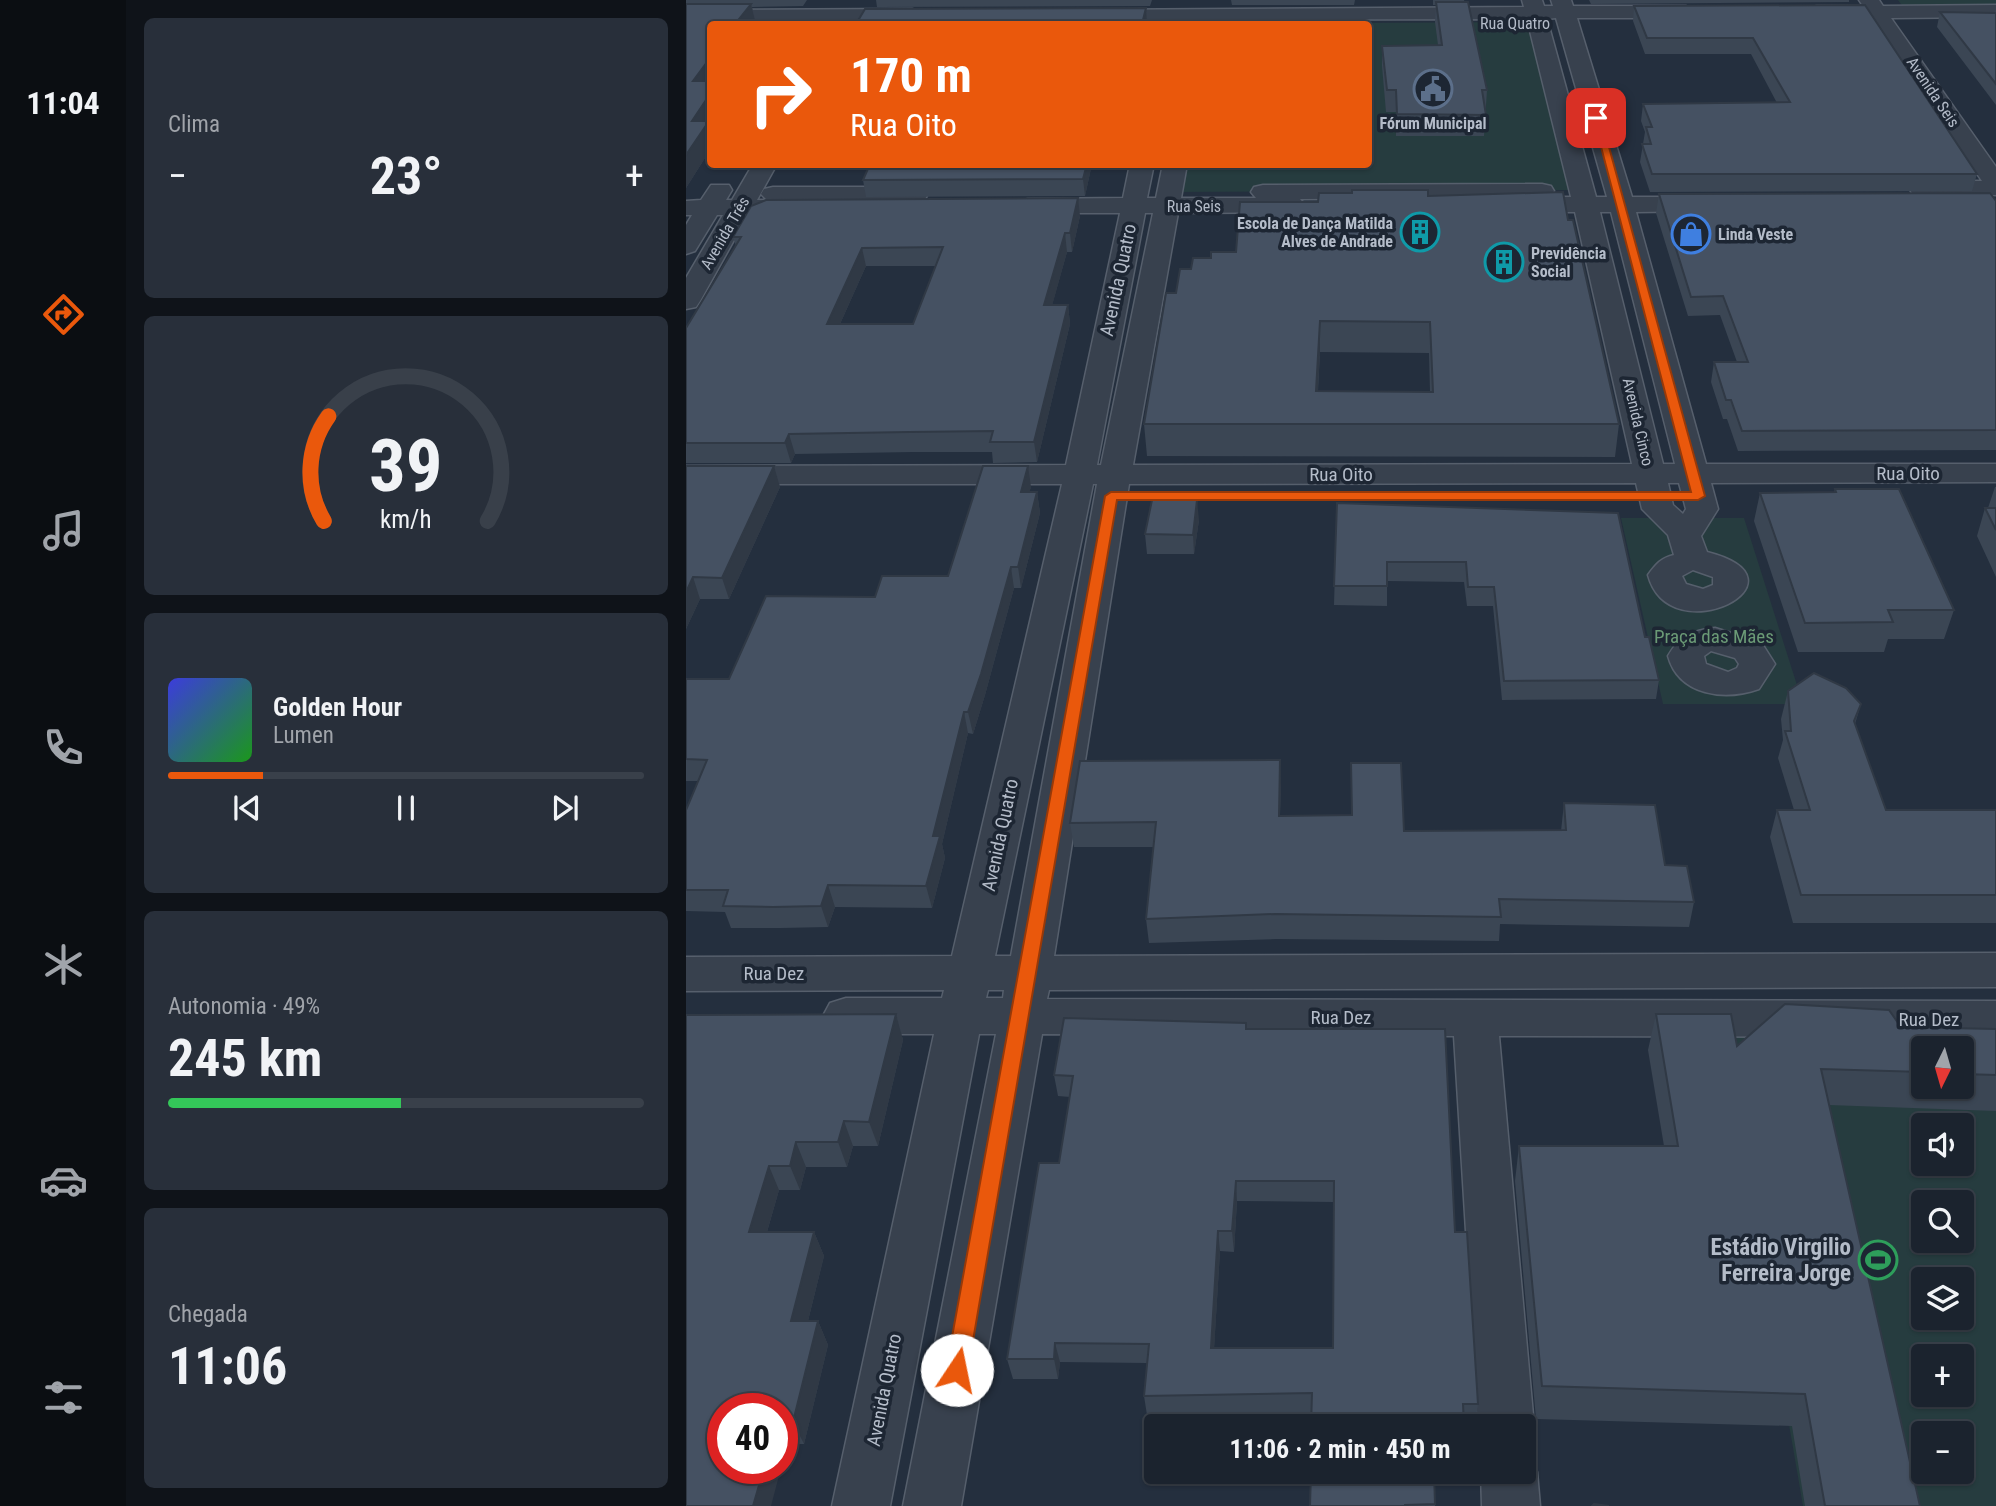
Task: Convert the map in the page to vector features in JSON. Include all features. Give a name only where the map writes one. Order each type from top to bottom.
[{"type":"street","name":"Rua Quatro","points":[[1197,15],[1428,6],[1497,6],[1535,12]]},
{"type":"street","name":"Rua Quatro","points":[[1074,19],[1169,15],[1565,11],[1703,17]]},
{"type":"street","name":"Avenida Cinco","points":[[1565,11],[1620,197],[1702,509],[1689,547]]},
{"type":"street","points":[[1799,17],[1877,11],[1909,16],[1996,20]]},
{"type":"street","name":"Avenida Seis","points":[[1877,11],[1996,186]]},
{"type":"street","points":[[1909,16],[1996,11]]},
{"type":"street","name":"Avenida Cinco","points":[[1535,12],[1584,198],[1652,485],[1661,514],[1689,547]]},
{"type":"street","points":[[686,16],[838,16],[930,20]]},
{"type":"street","points":[[803,21],[838,16]]},
{"type":"street","points":[[686,25],[707,25]]},
{"type":"street","name":"Avenida Três","points":[[686,246],[704,203],[733,168]]},
{"type":"street","name":"Avenida Três","points":[[686,301],[763,168]]},
{"type":"street","points":[[1996,186],[1900,195],[1996,201]]},
{"type":"street","name":"Rua Seis","points":[[1006,200],[1154,188],[1584,198],[1729,196]]},
{"type":"street","name":"Avenida Quatro","points":[[860,1506],[969,973],[1095,485],[1154,188]]},
{"type":"street","points":[[686,195],[704,203],[938,200]]},
{"type":"street","name":"Rua Oito","points":[[1696,485],[1996,473]]},
{"type":"street","name":"Rua Oito","points":[[686,475],[1095,485],[1696,485],[1996,495]]},
{"type":"street","name":"Avenida Quatro","points":[[932,1506],[1022,1017],[1095,485]]},
{"type":"street","name":"Rua Oito","points":[[686,496],[1095,485]]},
{"type":"street","points":[[1689,547],[1668,569],[1665,581],[1676,593],[1705,600],[1715,639]]},
{"type":"street","name":"Rua Dez","points":[[686,974],[1996,970]]},
{"type":"street","name":"Rua Dez","points":[[807,1017],[1996,1019]]},
{"type":"street","points":[[1475,1018],[1505,1414]]},
{"type":"street","points":[[1510,1484],[1511,1506]]},
{"type":"green space","points":[[1898,0],[1996,0],[1996,11],[1906,11]]},
{"type":"green space","points":[[1538,22],[1582,190],[1171,192],[1175,168],[1372,168],[1372,23]]},
{"type":"green space","name":"Praça das Mães","points":[[1621,518],[1744,518],[1803,704],[1663,704]]},
{"type":"green space","name":"Estádio Virgilio Ferreira Jorge","points":[[1721,1029],[1996,1032],[1996,1506],[1803,1506]]},
{"type":"building","points":[[1436,2],[1468,2],[1487,90],[1482,90],[1486,115],[1397,114],[1396,90],[1387,90],[1382,46],[1442,45]]},
{"type":"building","points":[[686,4],[751,4],[737,21],[707,21],[707,62],[693,81],[707,81],[707,98],[692,121],[707,121],[707,124],[686,155]]},
{"type":"building","points":[[1865,5],[1977,174],[1652,174],[1642,144],[1651,144],[1646,127],[1652,127],[1643,104],[1790,102],[1753,38],[1647,38],[1634,6]]},
{"type":"building","points":[[1146,8],[1143,21],[858,21],[865,9]]},
{"type":"building","points":[[1940,12],[1996,13],[1996,84]]},
{"type":"building","points":[[868,168],[1086,168],[1083,179],[863,180]]},
{"type":"building","points":[[1352,190],[1428,190],[1428,196],[1563,192],[1568,220],[1573,220],[1619,424],[1144,424],[1166,293],[1176,293],[1180,269],[1191,269],[1193,258],[1211,258],[1211,252],[1236,252],[1240,202],[1318,202],[1319,193],[1352,193]],"holes":[[[1320,321],[1430,322],[1433,392],[1316,391]]]},
{"type":"building","points":[[1990,193],[1996,201],[1996,430],[1742,431],[1731,400],[1726,400],[1714,362],[1748,362],[1723,296],[1691,297],[1659,194]]},
{"type":"building","points":[[1078,198],[1070,233],[1065,233],[1044,305],[1068,305],[1034,442],[990,442],[993,431],[789,434],[785,443],[686,443],[686,328],[741,237],[733,237],[751,206],[766,200]],"holes":[[[943,247],[913,324],[827,324],[862,248]]]},
{"type":"building","points":[[686,466],[774,466],[722,578],[693,577],[686,592]]},
{"type":"building","points":[[983,466],[1028,466],[1021,492],[1037,492],[1018,567],[1011,567],[981,674],[968,712],[964,712],[933,836],[940,836],[926,886],[828,885],[821,906],[773,907],[723,906],[728,890],[686,890],[686,810],[707,760],[686,759],[686,679],[729,679],[766,596],[875,597],[882,576],[948,576]]},
{"type":"building","points":[[1835,489],[1899,489],[1954,610],[1888,610],[1893,622],[1805,623],[1760,493],[1836,492]]},
{"type":"building","points":[[1152,500],[1197,500],[1193,535],[1145,534]]},
{"type":"building","points":[[1337,503],[1618,513],[1645,637],[1649,637],[1659,680],[1504,681],[1494,587],[1468,587],[1466,562],[1387,562],[1387,586],[1334,586]]},
{"type":"building","points":[[1985,508],[1996,508],[1996,530]]},
{"type":"building","points":[[1814,673],[1846,688],[1861,704],[1854,721],[1886,810],[1996,810],[1996,895],[1801,895],[1777,810],[1810,810],[1785,731],[1791,731],[1788,691]]},
{"type":"building","points":[[1280,760],[1279,816],[1352,815],[1351,763],[1401,763],[1404,831],[1566,830],[1564,803],[1655,805],[1665,865],[1687,866],[1694,902],[1499,899],[1501,917],[1275,914],[1146,919],[1156,822],[1070,823],[1080,761]]},
{"type":"building","points":[[1785,1004],[1889,1010],[1901,1027],[1996,1029],[1996,1075],[1974,1074],[1974,1036],[1911,1036],[1911,1072],[1821,1069],[1911,1466],[1911,1484],[1915,1484],[1920,1506],[1825,1506],[1805,1394],[1542,1386],[1519,1146],[1678,1146],[1656,1014],[1731,1014],[1737,1046]]},
{"type":"building","points":[[896,1014],[869,1122],[844,1121],[838,1142],[796,1142],[790,1166],[769,1166],[749,1232],[814,1232],[791,1321],[818,1321],[798,1402],[798,1393],[707,1393],[707,1484],[759,1484],[753,1506],[686,1506],[686,1015]]},
{"type":"building","points":[[1064,1018],[1246,1023],[1246,1029],[1445,1029],[1455,1232],[1467,1232],[1478,1404],[1463,1404],[1463,1414],[1311,1414],[1312,1393],[1144,1396],[1149,1344],[1055,1343],[1054,1359],[1007,1359],[1039,1163],[1059,1163],[1073,1076],[1054,1075]],"holes":[[[1236,1181],[1334,1181],[1333,1348],[1211,1348],[1218,1231],[1232,1231]]]},
{"type":"building","points":[[1311,1484],[1434,1484],[1435,1504],[1310,1506]]},
{"type":"place","name":"Fórum Municipal","points":[[1433,89]]},
{"type":"place","name":"Escola de Dança Matilda Alves de Andrade","points":[[1420,232]]},
{"type":"place","name":"Linda Veste","points":[[1691,234]]},
{"type":"place","name":"Previdência Social","points":[[1504,262]]},
{"type":"place","name":"Estádio Virgilio Ferreira Jorge","points":[[1878,1260]]},
{"type":"route","points":[[957,1370],[1022,1017],[1111,496],[1698,496],[1622,205],[1596,118]]}]
